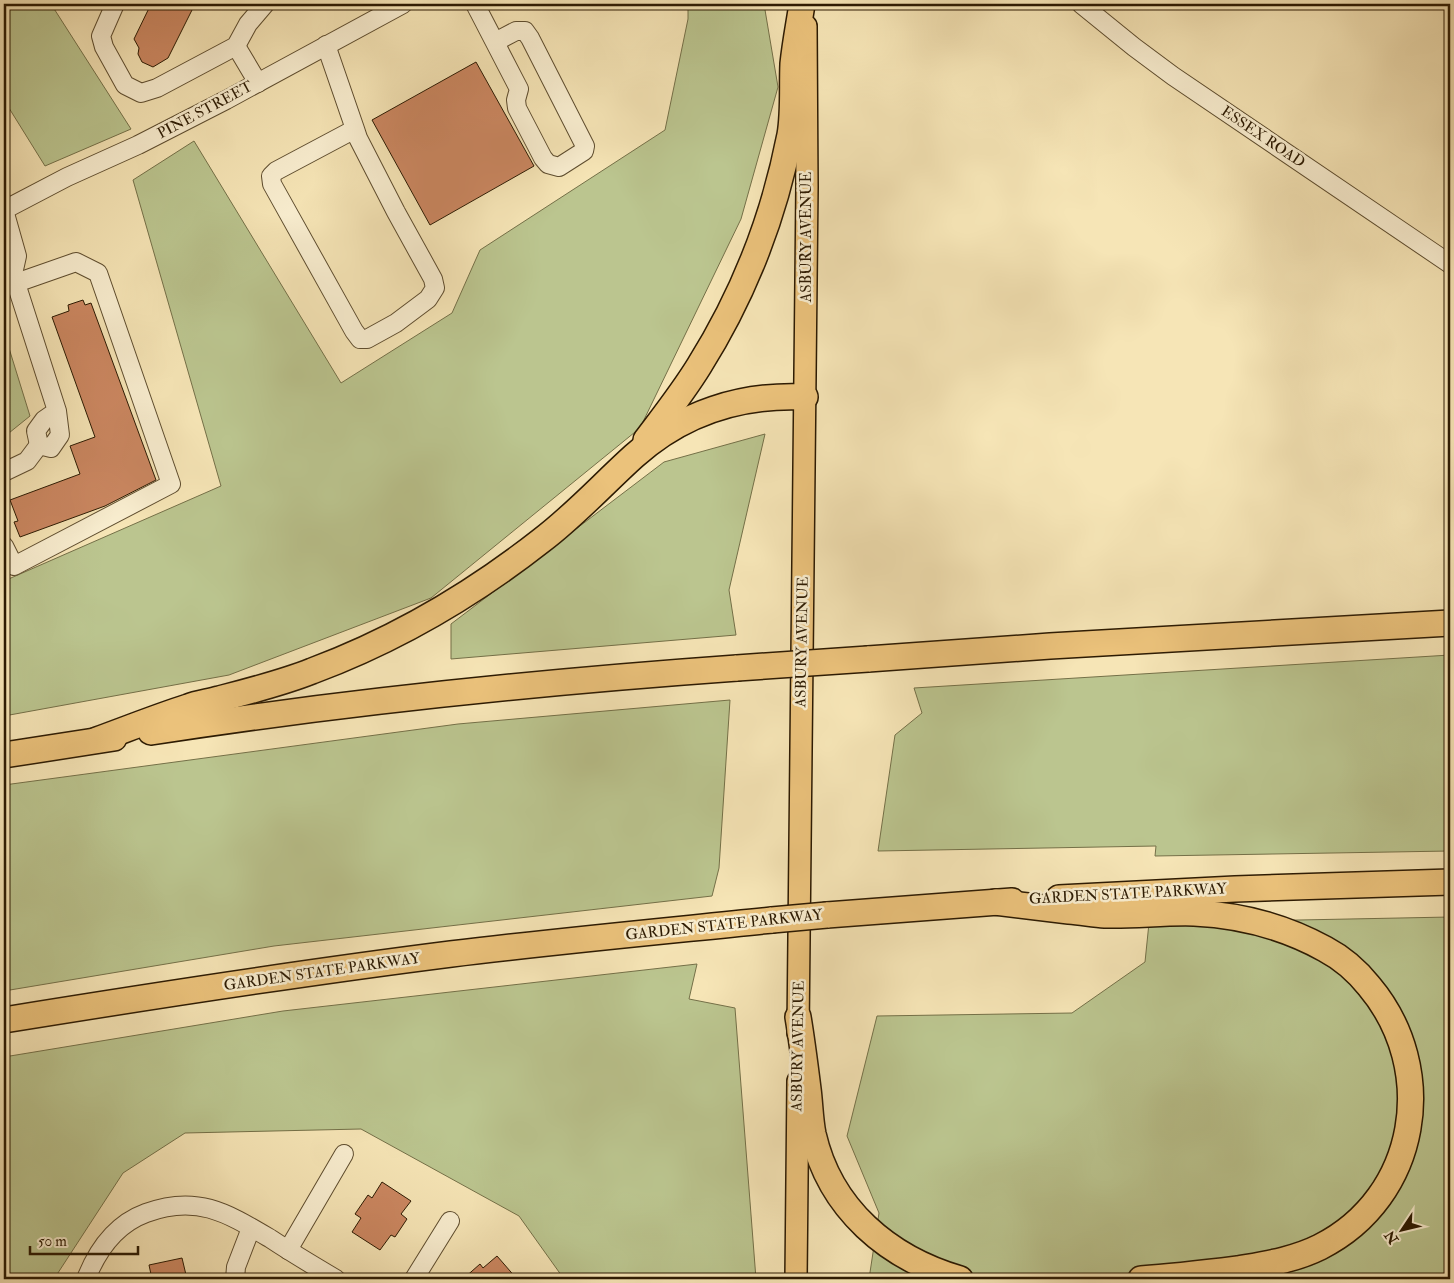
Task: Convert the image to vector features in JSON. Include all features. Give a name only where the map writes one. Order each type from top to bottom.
[{"type":"highway","points":[[636,455],[685,387],[711,345],[736,300],[762,237],[776,193],[790,133],[793,63],[802,4]]},
{"type":"highway","points":[[97,740],[190,706],[239,694],[311,672],[361,652],[424,620],[469,592],[530,549],[571,516],[636,455],[675,427],[717,407],[733,403],[771,396],[805,397]]},
{"type":"highway","points":[[4,755],[235,720],[409,698],[578,680],[1041,647],[1450,623]]},
{"type":"highway","name":"GARDEN STATE PARKWAY","points":[[4,1020],[217,986],[384,963],[602,937],[827,914],[1155,892],[1450,882]]},
{"type":"highway","points":[[994,902],[1105,915],[1186,913],[1220,916],[1291,932],[1328,950],[1354,970],[1377,996],[1397,1028],[1409,1066],[1409,1124],[1400,1160],[1394,1173],[1374,1203],[1363,1215],[1336,1237],[1320,1247],[1285,1260],[1224,1271],[1141,1279]]},
{"type":"highway","points":[[798,1017],[813,1132],[821,1160],[836,1190],[858,1220],[888,1245],[922,1266],[960,1279]]},
{"type":"main road","name":"ASBURY AVENUE","points":[[796,1279],[807,187],[806,4]]},
{"type":"street","points":[[115,4],[101,36],[104,47],[126,85],[141,93],[157,88],[236,46],[248,24],[265,4]]},
{"type":"street","name":"PINE STREET","points":[[4,210],[67,177],[138,145],[258,83],[403,4]]},
{"type":"street","points":[[475,4],[519,89],[516,100],[517,108],[548,164],[559,167],[584,151],[585,146],[525,31],[516,31],[495,42]]},
{"type":"street","name":"ESSEX ROAD","points":[[1081,4],[1173,76],[1450,264]]},
{"type":"street","points":[[326,45],[358,138],[433,279],[435,288],[428,299],[396,322],[367,339],[360,339],[354,332],[272,184],[271,176],[276,171],[355,130]]},
{"type":"street","points":[[236,46],[258,83]]},
{"type":"street","points":[[4,210],[17,256],[11,273],[57,411],[44,420],[36,431],[40,445],[27,461],[4,472]]},
{"type":"street","points":[[4,546],[14,566],[171,484],[98,273],[76,262],[11,273]]},
{"type":"street","points":[[288,1250],[344,1154]]},
{"type":"street","points":[[86,1279],[97,1256],[114,1234],[132,1220],[141,1214],[160,1208],[183,1205],[205,1207],[227,1214],[336,1279]]},
{"type":"street","points":[[414,1279],[450,1221]]},
{"type":"street","points":[[236,1279],[236,1267],[251,1228]]},
{"type":"green space","points":[[4,4],[51,4],[131,129],[45,166],[4,100]]},
{"type":"green space","points":[[688,4],[764,4],[778,87],[741,219],[640,428],[431,598],[229,675],[4,716],[4,581],[221,486],[133,180],[194,141],[341,383],[452,313],[480,250],[665,130],[688,19]]},
{"type":"green space","points":[[4,332],[30,416],[4,437]]},
{"type":"green space","points":[[765,434],[729,590],[736,635],[451,659],[451,624],[664,462]]},
{"type":"green space","points":[[1450,655],[1450,851],[1155,856],[1156,846],[878,851],[895,735],[922,713],[914,688]]},
{"type":"green space","points":[[730,700],[719,868],[712,896],[274,946],[4,991],[4,785],[458,724]]},
{"type":"green space","points":[[1450,917],[1450,1279],[869,1279],[879,1213],[847,1136],[877,1016],[1072,1013],[1145,962],[1149,923]]},
{"type":"green space","points":[[697,964],[689,999],[735,1008],[756,1279],[564,1279],[519,1216],[361,1129],[185,1133],[123,1173],[54,1279],[4,1279],[4,1057],[283,1011]]},
{"type":"building","points":[[151,4],[195,4],[168,58],[153,67],[142,62],[138,54],[139,48],[134,39]]},
{"type":"building","points":[[476,62],[534,166],[430,225],[372,120]]},
{"type":"building","points":[[83,300],[85,305],[91,303],[156,480],[105,506],[20,537],[14,522],[18,521],[10,500],[80,474],[70,446],[95,437],[52,317],[69,311],[68,305]]},
{"type":"building","points":[[382,1182],[411,1201],[401,1214],[407,1219],[395,1237],[391,1235],[380,1250],[352,1232],[361,1218],[355,1214],[368,1195],[372,1198]]},
{"type":"building","points":[[497,1256],[517,1279],[463,1279],[480,1264],[483,1268]]},
{"type":"building","points":[[182,1258],[187,1279],[152,1279],[149,1265]]}]
